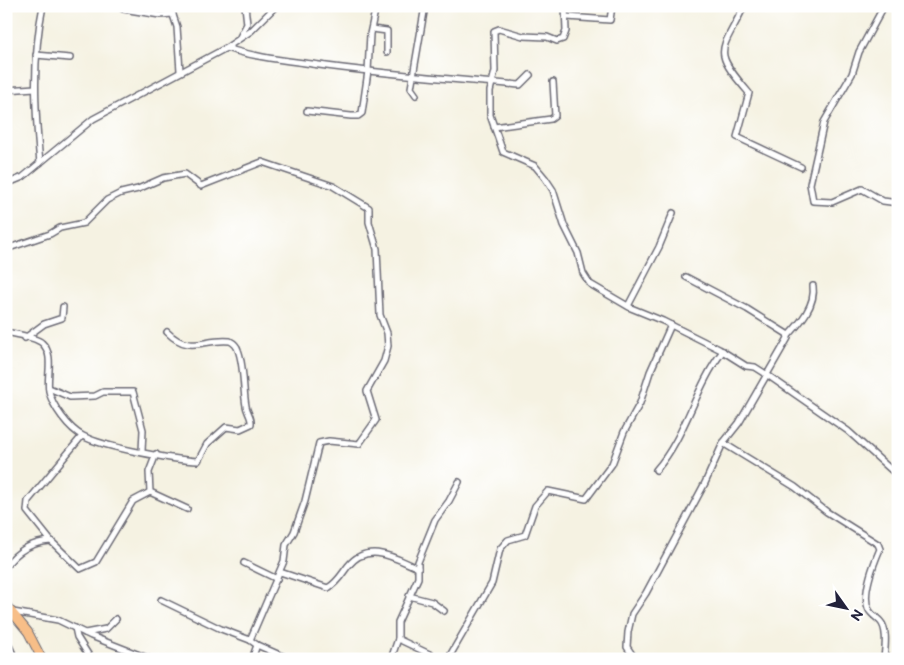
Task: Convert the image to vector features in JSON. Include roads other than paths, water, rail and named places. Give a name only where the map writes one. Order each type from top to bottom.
[{"type":"highway","points":[[6,605],[28,632],[42,659]]},
{"type":"street","points":[[40,163],[35,88],[37,31],[43,6]]},
{"type":"street","points":[[170,6],[177,26],[180,71]]},
{"type":"street","points":[[239,40],[247,24],[245,6]]},
{"type":"street","points":[[6,184],[23,177],[93,120],[239,40],[261,22],[276,6]]},
{"type":"street","points":[[307,111],[358,116],[364,109],[370,34],[376,6]]},
{"type":"street","points":[[416,96],[411,88],[415,75],[425,6]]},
{"type":"street","points":[[565,6],[567,17],[563,39],[557,41],[546,37],[523,36],[499,29],[494,31],[495,71],[492,82],[490,115],[503,152],[535,166],[553,190],[564,225],[578,253],[585,277],[598,290],[628,306],[723,351],[746,366],[755,367],[848,431],[898,476]]},
{"type":"street","points":[[567,17],[610,20],[612,6]]},
{"type":"street","points":[[744,6],[729,32],[722,50],[725,61],[749,93],[737,137],[801,167]]},
{"type":"street","points":[[884,6],[859,52],[852,74],[824,122],[810,190],[813,201],[832,202],[862,189],[883,201],[898,203]]},
{"type":"street","points":[[123,9],[160,15],[173,14]]},
{"type":"street","points":[[372,29],[387,31],[387,52]]},
{"type":"street","points":[[226,48],[266,58],[368,71],[520,85],[530,75]]},
{"type":"street","points":[[36,55],[70,58]]},
{"type":"street","points":[[494,127],[551,119],[555,116],[553,82]]},
{"type":"street","points":[[6,90],[35,88]]},
{"type":"street","points":[[6,249],[50,234],[60,228],[84,223],[107,200],[163,178],[185,174],[201,186],[262,162],[333,186],[369,208],[369,222],[377,249],[380,315],[387,333],[388,346],[384,361],[367,391],[376,420],[359,444],[329,441],[319,443],[304,501],[294,532],[286,545],[280,572],[250,640]]},
{"type":"street","points":[[628,306],[659,247],[673,213]]},
{"type":"street","points":[[686,277],[747,309],[788,336]]},
{"type":"street","points":[[635,659],[627,647],[632,614],[705,483],[723,443],[739,423],[766,374],[776,361],[788,336],[803,318],[812,303],[813,286]]},
{"type":"street","points":[[25,338],[44,324],[62,318],[63,307]]},
{"type":"street","points":[[448,659],[492,583],[495,565],[503,544],[508,540],[525,534],[535,506],[548,491],[586,499],[612,464],[671,325]]},
{"type":"street","points":[[6,332],[25,338],[36,339],[46,348],[50,361],[49,388],[56,406],[72,428],[82,436],[142,451],[198,461],[207,444],[226,427],[247,428],[252,419],[246,408],[240,356],[235,344],[225,340],[186,344],[176,341],[167,332]]},
{"type":"street","points":[[656,470],[669,456],[708,372],[723,351]]},
{"type":"street","points":[[49,388],[70,397],[95,396],[103,392],[133,392],[143,430],[142,451]]},
{"type":"street","points":[[82,436],[28,501],[27,511],[51,541],[80,569],[96,562],[133,501],[150,492]]},
{"type":"street","points":[[723,443],[795,487],[827,512],[878,544],[880,548],[869,580],[867,604],[870,612],[884,628],[884,659]]},
{"type":"street","points":[[150,492],[149,472],[156,454]]},
{"type":"street","points":[[391,659],[398,639],[398,622],[418,578],[418,562],[435,520],[449,501],[459,482]]},
{"type":"street","points":[[150,492],[187,509]]},
{"type":"street","points":[[6,566],[22,549],[41,542],[51,541]]},
{"type":"street","points":[[280,572],[328,588],[340,579],[347,566],[356,558],[375,551],[418,568]]},
{"type":"street","points":[[244,563],[276,579]]},
{"type":"street","points":[[409,596],[432,602],[444,611]]},
{"type":"street","points":[[162,600],[221,629],[250,640],[257,646],[289,659]]},
{"type":"street","points":[[6,622],[13,612],[58,620],[150,659]]},
{"type":"street","points":[[84,632],[106,629],[116,619]]},
{"type":"street","points":[[74,628],[77,637],[91,659]]},
{"type":"street","points":[[6,639],[9,651],[15,659]]},
{"type":"street","points":[[398,639],[440,659]]},
{"type":"street","points":[[252,659],[257,646]]}]
